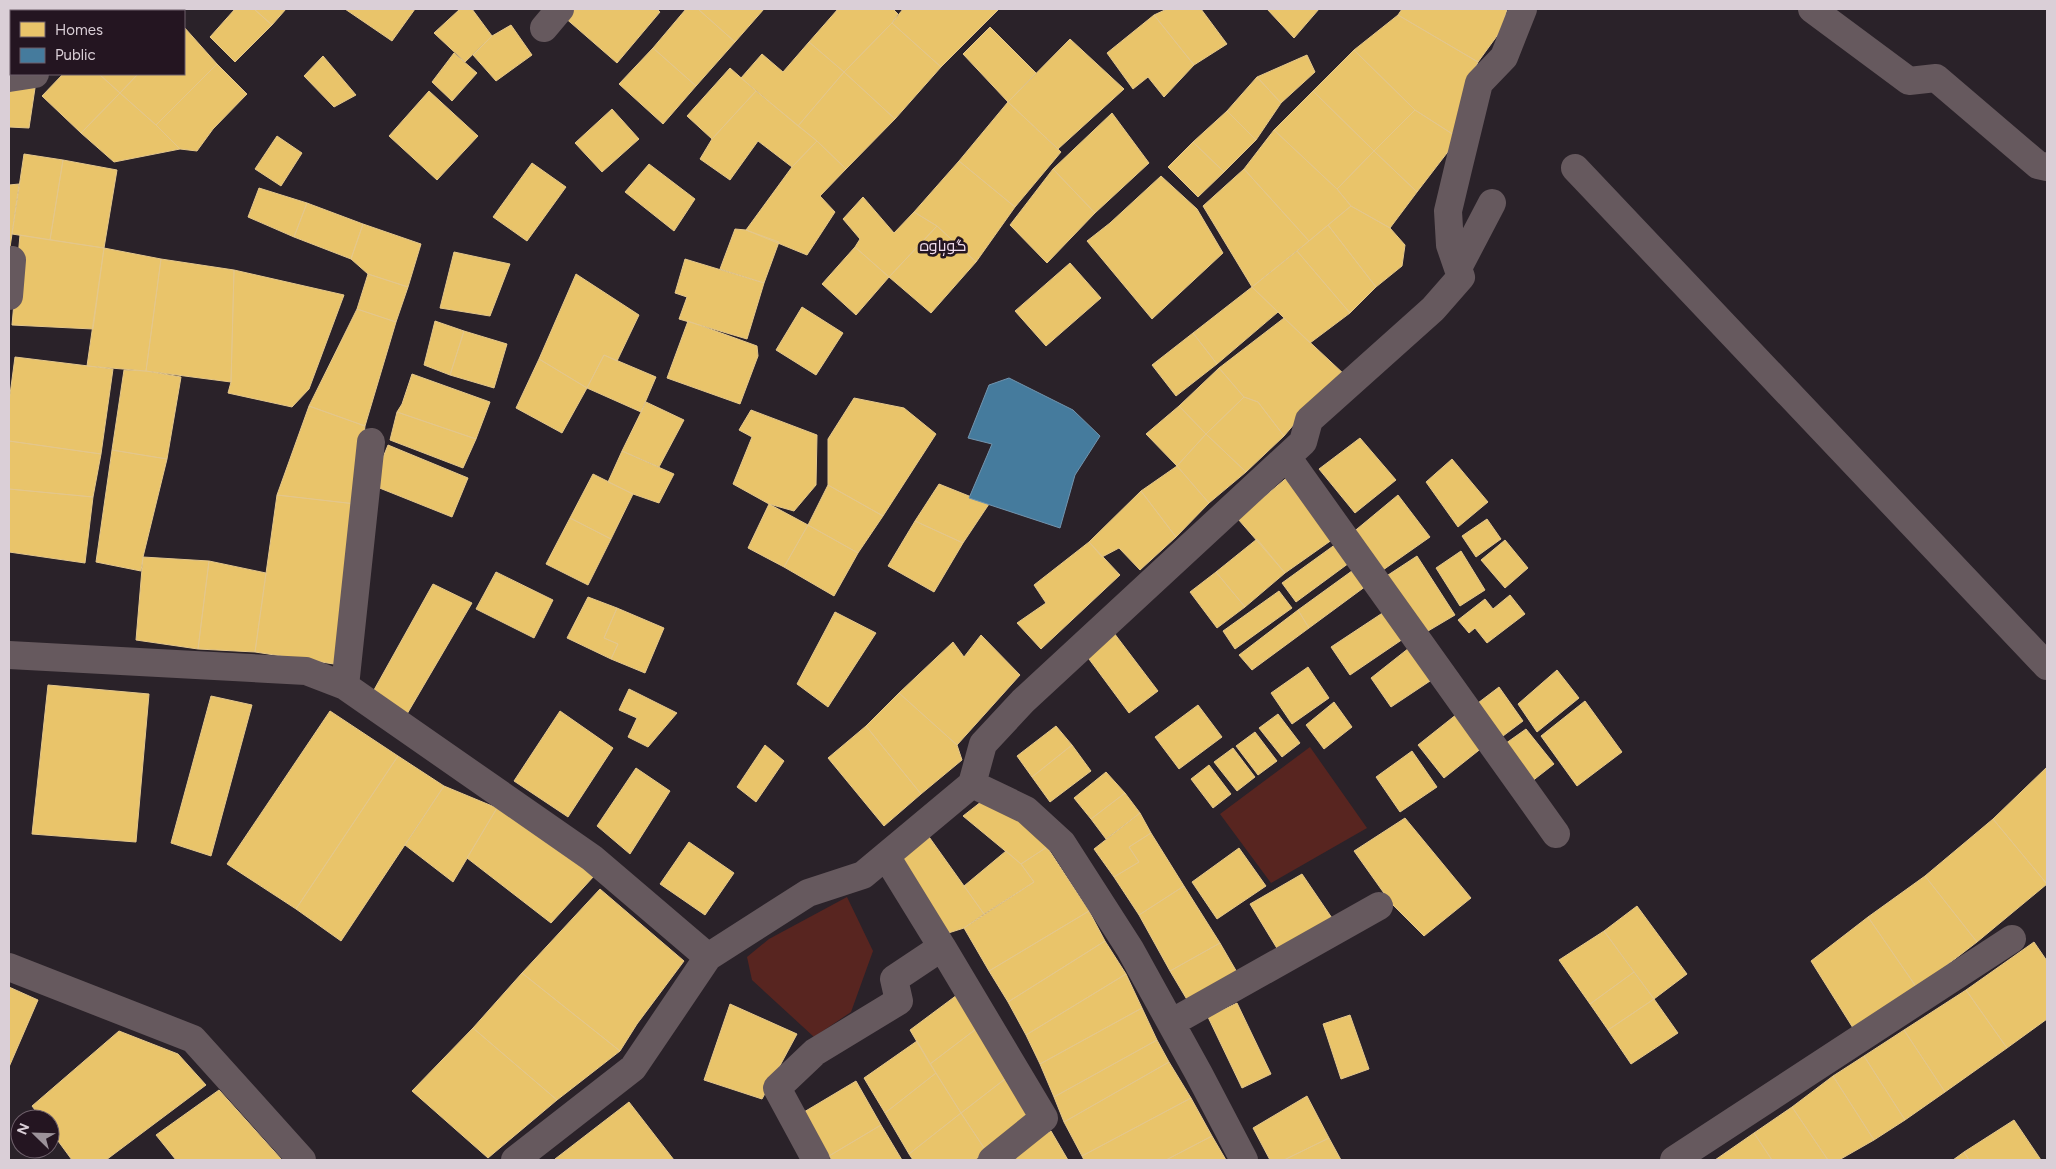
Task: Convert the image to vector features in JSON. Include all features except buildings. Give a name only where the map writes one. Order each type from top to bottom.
[{"type":"street","points":[[515,1160],[633,1068],[708,957],[808,894],[863,875],[972,784],[983,744],[1023,701],[1304,442],[1309,420],[1433,309],[1461,277],[1450,245],[1448,211],[1479,83],[1504,57],[1523,9]]},
{"type":"street","points":[[1812,9],[1909,81],[1936,78],[2038,165],[2047,167]]},
{"type":"street","points":[[9,78],[28,75]]},
{"type":"street","points":[[1575,168],[2047,666]]},
{"type":"street","points":[[1458,268],[1492,203]]},
{"type":"street","points":[[9,296],[12,260]]},
{"type":"street","points":[[345,686],[370,442]]},
{"type":"street","points":[[1288,457],[1556,834]]},
{"type":"street","points":[[9,655],[306,671],[345,686],[592,858],[708,957]]},
{"type":"street","points":[[972,784],[1026,810],[1062,843],[1130,949],[1244,1160]]},
{"type":"street","points":[[886,856],[1044,1118],[992,1160]]},
{"type":"street","points":[[1171,1023],[1379,906]]},
{"type":"street","points":[[1674,1160],[2012,939]]},
{"type":"street","points":[[816,1160],[778,1088],[815,1052],[899,1001],[894,979],[942,947]]},
{"type":"street","points":[[9,967],[193,1039],[302,1160]]},
{"type":"shaded area","points":[[1310,747],[1367,828],[1271,883],[1220,814]]},
{"type":"shaded area","points":[[847,897],[873,951],[851,1012],[814,1037],[752,980],[747,957],[769,939]]},
{"type":"district","name":"گوہاوہ","points":[[943,245]]}]
